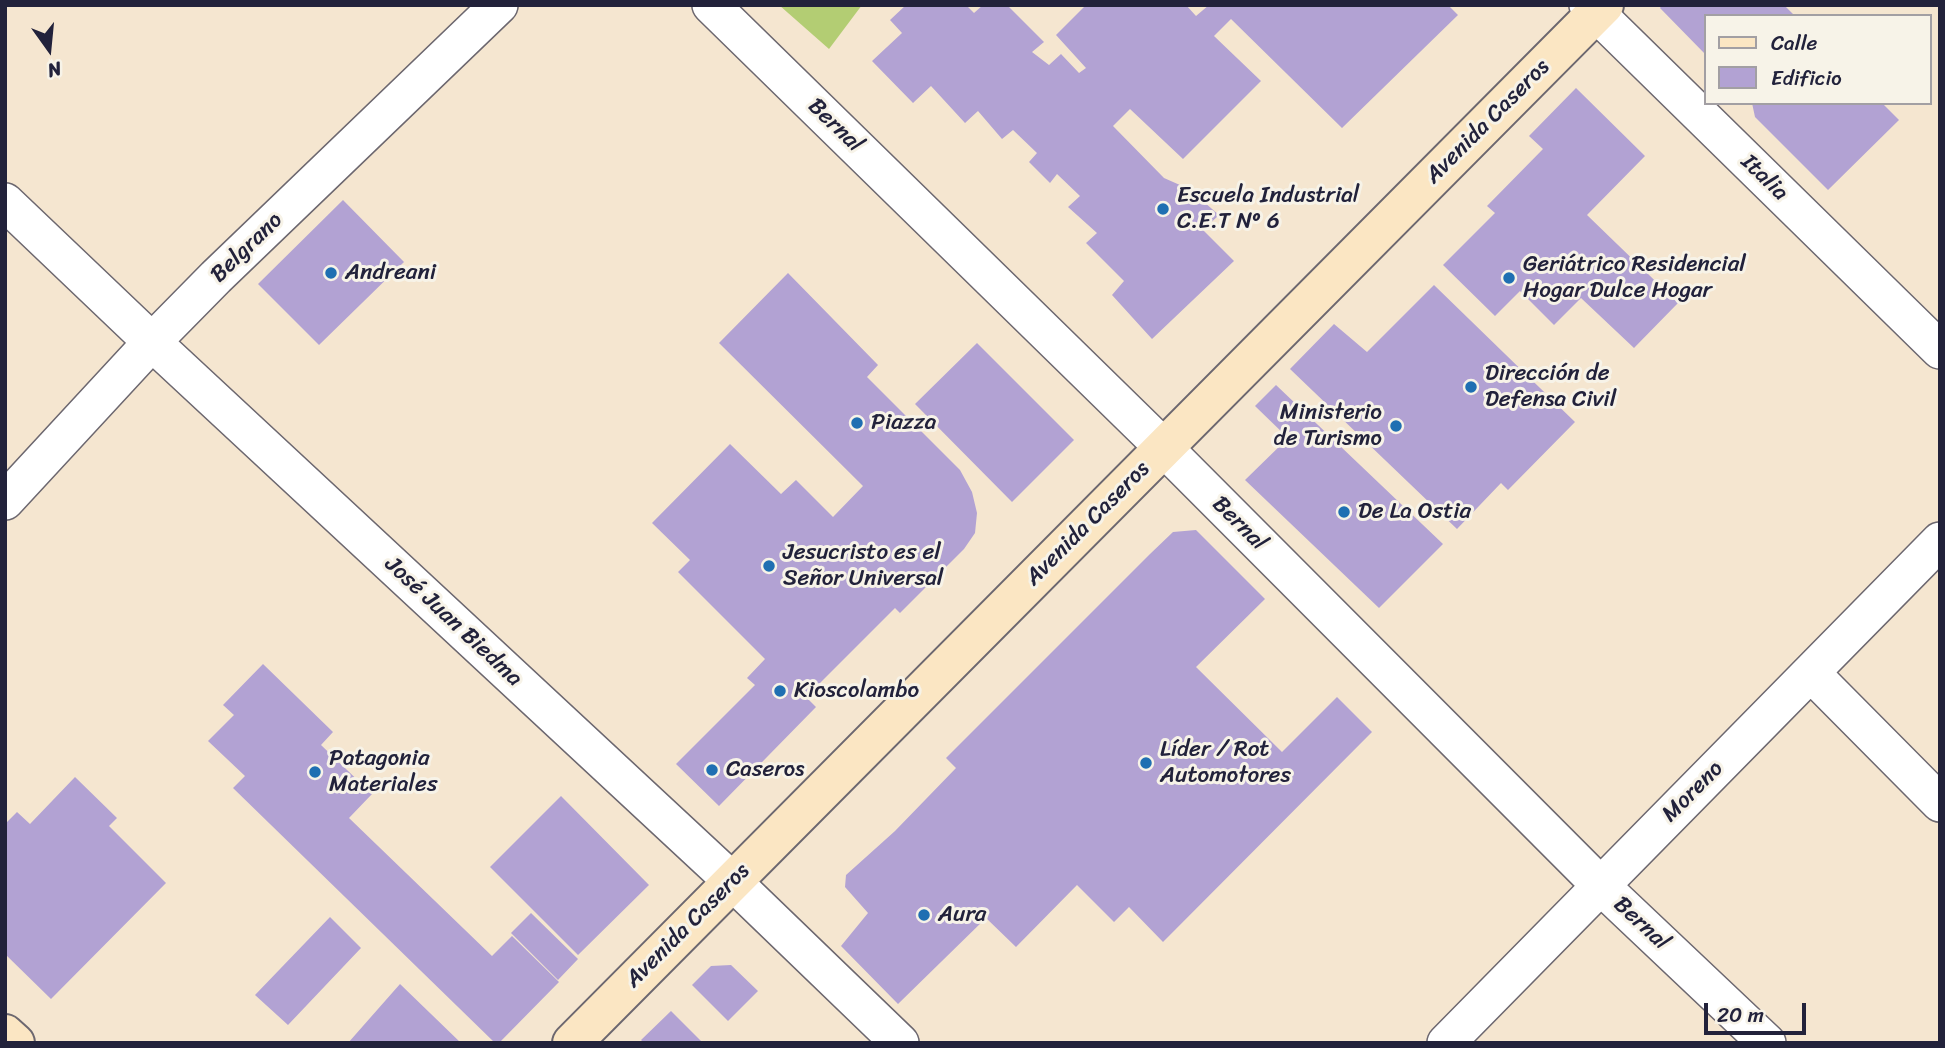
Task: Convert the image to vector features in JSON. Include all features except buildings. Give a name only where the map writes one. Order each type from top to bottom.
[{"type":"main road","name":"Avenida Caseros","points":[[572,1043],[1164,449],[1596,8]]},
{"type":"main road","points":[[5,1034],[15,1043]]},
{"type":"street","name":"Belgrano","points":[[5,501],[152,342],[226,267],[499,5]]},
{"type":"street","name":"Bernal","points":[[711,5],[1164,449],[1600,886],[1767,1043]]},
{"type":"street","name":"Italia","points":[[1596,8],[1940,351]]},
{"type":"street","name":"José Juan Biedma","points":[[5,202],[732,881],[900,1043]]},
{"type":"street","name":"Moreno","points":[[1446,1043],[1940,541]]},
{"type":"street","points":[[1811,673],[1940,803]]},
{"type":"green space","points":[[779,5],[862,5],[829,49]]},
{"type":"place","name":"Escuela Industrial C.E.T Nº 6","points":[[1163,209]]},
{"type":"place","name":"Andreani","points":[[331,273]]},
{"type":"place","name":"Geriátrico Residencial Hogar Dulce Hogar","points":[[1509,278]]},
{"type":"place","name":"Dirección de Defensa Civil","points":[[1471,387]]},
{"type":"place","name":"Piazza","points":[[857,423]]},
{"type":"place","name":"Ministerio de Turismo","points":[[1396,426]]},
{"type":"place","name":"De La Ostia","points":[[1344,512]]},
{"type":"place","name":"Jesucristo es el Señor Universal","points":[[769,566]]},
{"type":"place","name":"Kioscolambo","points":[[780,691]]},
{"type":"place","name":"Líder / Rot Automotores","points":[[1146,763]]},
{"type":"place","name":"Caseros","points":[[712,770]]},
{"type":"place","name":"Patagonia Materiales","points":[[315,772]]},
{"type":"place","name":"Aura","points":[[924,915]]}]
